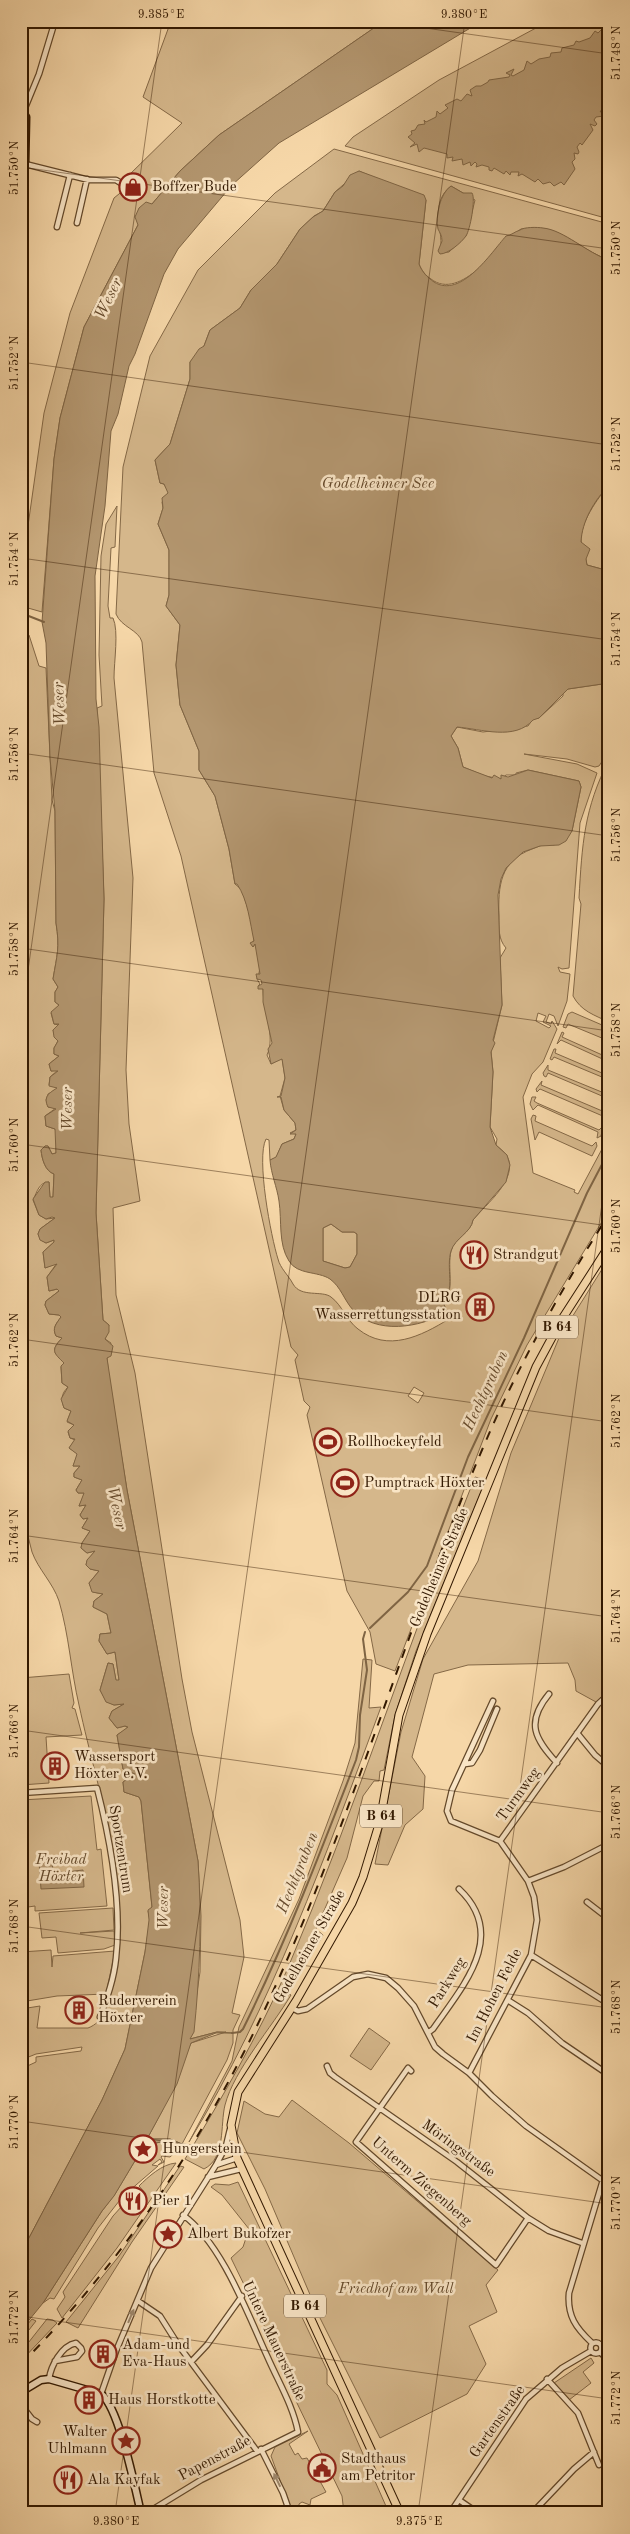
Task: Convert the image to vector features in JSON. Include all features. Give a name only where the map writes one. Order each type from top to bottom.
[{"type":"main road","points":[[21,202],[25,164],[23,114]]},
{"type":"main road","name":"Godelheimer Straße","points":[[400,2513],[241,2169],[231,2125],[238,2092],[292,2008],[336,1934],[363,1877],[380,1821],[399,1715],[411,1676],[536,1367],[562,1319],[609,1246]]},
{"type":"main road","points":[[21,2392],[41,2380],[49,2379],[100,2394],[107,2399],[141,2513]]},
{"type":"main road","points":[[21,2509],[38,2513]]},
{"type":"street","points":[[23,114],[39,74],[55,21]]},
{"type":"street","points":[[25,164],[87,179],[116,180],[124,186]]},
{"type":"street","points":[[57,227],[70,175]]},
{"type":"street","points":[[77,223],[87,179]]},
{"type":"street","name":"Turmweg","points":[[549,1694],[537,1712],[534,1728],[544,1749],[557,1763]]},
{"type":"street","name":"Turmweg","points":[[500,1841],[598,1704],[609,1694]]},
{"type":"street","points":[[493,1701],[452,1790],[447,1811],[451,1820],[500,1841]]},
{"type":"street","points":[[465,1764],[472,1763],[480,1750],[497,1709]]},
{"type":"street","points":[[578,1733],[595,1755],[609,1767]]},
{"type":"street","name":"Sportzentrum","points":[[21,1793],[97,1788],[107,1830],[117,1928],[113,1975],[100,2017]]},
{"type":"street","name":"Im Hohen Felde","points":[[469,2073],[509,2001],[531,1955],[537,1920],[534,1896],[528,1881],[500,1841]]},
{"type":"street","points":[[528,1881],[564,1867],[609,1844]]},
{"type":"street","name":"Parkweg","points":[[429,2032],[434,2029],[473,1970],[480,1948],[480,1927],[464,1894],[459,1889]]},
{"type":"street","points":[[587,1902],[609,1919]]},
{"type":"street","points":[[531,1955],[609,2004]]},
{"type":"street","points":[[292,2008],[298,2011],[307,2009],[353,1977],[378,1975],[392,1982],[414,2006],[435,2047],[469,2073],[508,2111],[609,2185]]},
{"type":"street","points":[[509,2001],[534,2017],[562,2043],[609,2075]]},
{"type":"street","name":"Möringstraße","points":[[327,2066],[330,2073],[457,2162],[528,2218],[550,2231],[582,2243]]},
{"type":"street","name":"Unterm Ziegenberg","points":[[411,2071],[408,2068],[356,2142],[496,2266],[528,2218]]},
{"type":"street","points":[[100,2394],[151,2268],[216,2165],[226,2146],[231,2125]]},
{"type":"street","points":[[216,2165],[237,2158]]},
{"type":"street","points":[[592,2343],[572,2322],[568,2303],[582,2243],[609,2160]]},
{"type":"street","points":[[207,2178],[228,2170],[241,2169]]},
{"type":"street","name":"Untere Mauerstraße","points":[[183,2215],[208,2242],[242,2296],[283,2387],[298,2432]]},
{"type":"street","points":[[191,2362],[207,2345],[242,2296]]},
{"type":"street","points":[[138,2301],[160,2316],[191,2362],[259,2450],[283,2493],[290,2513]]},
{"type":"street","points":[[592,2343],[597,2342],[601,2345],[609,2342]]},
{"type":"street","points":[[49,2379],[55,2361],[72,2344],[76,2343],[81,2348],[80,2355],[77,2357],[55,2361]]},
{"type":"street","points":[[592,2343],[591,2351],[594,2353],[600,2352]]},
{"type":"street","points":[[600,2352],[601,2345]]},
{"type":"street","name":"Gartenstraße","points":[[450,2513],[526,2399],[547,2379],[591,2351]]},
{"type":"street","points":[[600,2352],[609,2361]]},
{"type":"street","points":[[547,2379],[578,2413],[600,2465]]},
{"type":"street","points":[[21,2405],[32,2419],[37,2422]]},
{"type":"street","name":"Papenstraße","points":[[147,2513],[217,2472],[298,2432]]},
{"type":"street","points":[[536,2509],[574,2469],[594,2452]]},
{"type":"street","points":[[459,2500],[478,2513]]},
{"type":"green space","points":[[171,21],[384,21],[219,135],[180,171],[152,204],[138,225],[84,327],[60,418],[54,459],[42,612],[21,606],[21,575],[44,413],[70,313],[114,198],[130,185],[126,178],[182,123],[143,97]]},
{"type":"green space","points":[[549,21],[609,21],[609,219],[345,146],[353,137],[439,80]]},
{"type":"green space","points":[[334,149],[609,224],[609,260],[553,231],[539,228],[521,229],[467,278],[454,283],[443,284],[427,276],[419,264],[426,200],[359,171],[335,192],[323,211],[314,216],[300,229],[277,264],[251,290],[240,308],[210,330],[204,346],[190,362],[190,379],[170,444],[155,460],[160,483],[164,484],[169,493],[162,502],[163,508],[158,524],[169,550],[169,595],[166,606],[180,625],[176,665],[180,705],[199,751],[199,770],[215,796],[229,849],[235,884],[242,890],[253,925],[254,941],[251,943],[253,947],[255,944],[259,956],[260,971],[257,979],[260,984],[258,986],[263,989],[270,1032],[267,1055],[271,1064],[282,1058],[285,1078],[280,1096],[284,1110],[295,1123],[296,1130],[290,1133],[296,1134],[294,1139],[282,1144],[276,1158],[270,1160],[269,1140],[266,1139],[263,1149],[268,1216],[275,1248],[281,1266],[297,1288],[301,1291],[331,1297],[354,1326],[369,1336],[381,1340],[393,1341],[404,1339],[416,1336],[449,1319],[444,1304],[449,1292],[450,1258],[453,1246],[472,1225],[473,1220],[493,1199],[509,1173],[510,1165],[507,1156],[496,1145],[497,1139],[490,1127],[493,1072],[491,1051],[502,1005],[500,958],[506,948],[500,937],[499,895],[503,876],[513,860],[532,849],[548,844],[554,845],[572,831],[581,787],[579,781],[528,770],[516,773],[516,775],[506,775],[501,779],[485,776],[463,767],[458,748],[451,736],[457,727],[483,732],[528,726],[533,719],[539,718],[563,696],[563,691],[609,683],[609,751],[599,766],[595,767],[567,759],[524,754],[577,764],[597,773],[580,823],[569,968],[562,969],[558,967],[560,972],[570,974],[567,1001],[558,1026],[554,1016],[549,1014],[546,1022],[551,1024],[552,1021],[557,1029],[543,1062],[532,1074],[523,1097],[533,1173],[575,1190],[574,1192],[578,1194],[602,1149],[609,1151],[609,1210],[527,1345],[491,1419],[395,1671],[376,1664],[370,1632],[347,1591],[307,1415],[310,1407],[304,1401],[295,1360],[298,1355],[291,1347],[181,856],[154,773],[142,642],[137,634],[122,622],[116,614],[123,467],[150,356],[198,270],[275,193]],"holes":[[[451,186],[475,200],[466,236],[449,252],[440,253],[440,201],[444,193]],[[538,1013],[546,1016],[543,1022],[551,1026],[549,1028],[536,1021]],[[414,1387],[424,1393],[418,1403],[408,1396]]]},
{"type":"green space","points":[[609,485],[609,571],[587,565],[581,534],[586,519]]},
{"type":"green space","points":[[117,506],[115,547],[111,548],[108,606],[110,618],[113,618],[116,630],[114,678],[133,878],[126,1070],[129,1124],[140,1201],[113,1208],[116,1295],[135,1373],[182,1679],[192,1732],[240,1920],[244,1957],[232,2013],[240,2015],[233,2030],[233,2043],[227,2060],[182,2144],[170,2139],[147,2139],[162,2111],[191,2043],[226,2032],[217,2032],[190,2039],[200,1972],[201,1916],[198,1861],[127,1490],[109,1378],[107,1358],[111,1343],[105,1339],[109,1325],[103,1320],[96,1213],[104,899],[97,708],[102,706],[99,655],[101,556],[106,524]]},
{"type":"green space","points":[[21,631],[29,635],[39,666],[46,668],[52,800],[55,811],[56,923],[58,939],[53,979],[58,987],[55,992],[55,1002],[59,1005],[51,1013],[54,1024],[59,1025],[53,1030],[58,1041],[54,1048],[54,1054],[59,1056],[49,1064],[51,1071],[58,1070],[50,1077],[49,1085],[58,1088],[48,1094],[46,1100],[48,1107],[56,1108],[45,1116],[46,1126],[55,1129],[57,1132],[56,1153],[52,1154],[48,1146],[41,1150],[46,1167],[54,1174],[53,1197],[50,1198],[49,1182],[46,1182],[39,1188],[33,1200],[39,1215],[46,1219],[55,1218],[40,1229],[38,1234],[41,1240],[46,1243],[54,1240],[43,1252],[45,1268],[57,1263],[47,1277],[49,1291],[58,1289],[59,1291],[46,1301],[45,1305],[49,1314],[61,1317],[54,1331],[56,1336],[62,1338],[56,1346],[55,1352],[64,1363],[61,1367],[62,1383],[68,1387],[63,1394],[62,1402],[64,1408],[71,1411],[67,1422],[74,1425],[68,1432],[70,1438],[75,1440],[69,1448],[78,1454],[73,1466],[80,1466],[74,1473],[74,1477],[82,1480],[76,1490],[78,1493],[85,1493],[79,1506],[86,1505],[80,1515],[83,1519],[88,1518],[82,1528],[90,1531],[81,1548],[87,1553],[95,1551],[86,1565],[90,1569],[99,1571],[89,1583],[93,1592],[103,1594],[94,1601],[93,1607],[107,1614],[111,1633],[100,1634],[99,1641],[107,1654],[115,1652],[119,1680],[116,1681],[113,1664],[108,1663],[100,1690],[106,1701],[114,1705],[124,1704],[112,1711],[109,1718],[117,1728],[125,1726],[128,1728],[117,1735],[123,1769],[135,1774],[123,1782],[124,1792],[139,1797],[141,1801],[152,1907],[148,1911],[150,1920],[145,1952],[125,2049],[102,2100],[21,2253],[21,2069],[36,2062],[36,2057],[81,2051],[82,2047],[36,2054],[21,2060],[21,2009],[40,2006],[37,2028],[88,2028],[98,2022],[104,2013],[110,1991],[117,1955],[119,1919],[112,1847],[76,1692],[68,1640],[59,1601],[32,1552],[21,1500],[21,939],[25,932],[21,860]]},
{"type":"green space","points":[[609,760],[609,1022],[584,1009],[573,996],[581,904],[579,898],[583,844],[594,794]]},
{"type":"green space","points":[[572,1012],[609,1028],[609,1041],[568,1024],[566,1028],[563,1027],[568,1014]]},
{"type":"green space","points":[[562,1032],[564,1033],[562,1037],[609,1058],[609,1062],[561,1040],[557,1044]]},
{"type":"green space","points":[[554,1049],[556,1049],[555,1053],[609,1076],[609,1080],[554,1057],[552,1060],[550,1059]]},
{"type":"green space","points":[[548,1065],[548,1070],[609,1095],[609,1099],[548,1073],[546,1077],[544,1076],[543,1073]]},
{"type":"green space","points":[[542,1081],[541,1085],[607,1113],[609,1110],[609,1121],[603,1121],[605,1117],[540,1089],[537,1092],[536,1089]]},
{"type":"green space","points":[[532,1097],[536,1097],[534,1101],[537,1103],[599,1130],[603,1126],[601,1136],[597,1138],[598,1132],[538,1105],[533,1110],[530,1104]]},
{"type":"green space","points":[[533,1115],[536,1116],[535,1121],[592,1146],[596,1142],[597,1146],[592,1156],[539,1132],[535,1140],[531,1119]]},
{"type":"green space","points":[[331,1224],[342,1232],[354,1232],[357,1234],[357,1254],[350,1267],[345,1268],[323,1261],[323,1228]]},
{"type":"green space","points":[[609,1258],[609,1690],[596,1702],[576,1691],[575,1680],[568,1663],[468,1665],[434,1674],[412,1757],[425,1776],[423,1809],[405,1825],[388,1865],[375,1864],[401,1732],[423,1659],[478,1561],[511,1453],[559,1338]]},
{"type":"green space","points":[[475,1477],[486,1480],[416,1651],[395,1715],[384,1770],[380,1771],[379,1781],[374,1781],[363,1796],[347,1858],[316,1929],[323,1935],[318,1944],[313,1943],[286,1992],[291,1995],[236,2078],[225,2105],[219,2149],[211,2164],[204,2169],[185,2159],[239,2066],[287,1970],[336,1848],[427,1600]]},
{"type":"green space","points":[[363,1659],[372,1660],[369,1708],[381,1707],[318,1874],[271,1984],[219,2091],[189,2142],[232,2061],[239,2027],[299,1899],[343,1781],[355,1743]]},
{"type":"green space","points":[[69,1674],[74,1703],[72,1708],[75,1709],[82,1735],[46,1737],[49,1783],[21,1785],[21,1678]]},
{"type":"green space","name":"Freibad Höxter","points":[[91,1796],[97,1850],[101,1849],[107,1906],[35,1911],[35,1906],[28,1907],[26,1904],[23,1906],[21,1904],[21,1800]]},
{"type":"green space","points":[[113,1908],[114,1930],[80,1933],[114,1931],[115,1945],[104,1949],[58,1953],[56,1937],[42,1938],[39,1913]]},
{"type":"green space","points":[[51,1950],[52,1967],[53,1956],[115,1951],[106,1994],[57,1996],[21,2002],[21,1952]]},
{"type":"green space","points":[[369,2028],[390,2043],[371,2070],[350,2056]]},
{"type":"green space","name":"Friedhof am Wall","points":[[292,2100],[349,2143],[498,2270],[486,2285],[497,2312],[469,2326],[486,2364],[467,2394],[380,2438],[320,2318],[265,2189],[237,2133],[244,2101],[265,2114],[279,2117]]},
{"type":"green space","points":[[161,2142],[180,2148],[170,2157],[162,2156],[164,2162],[158,2165],[162,2162],[160,2159],[152,2165],[158,2166],[129,2191],[121,2192],[123,2196],[98,2228],[54,2299],[50,2298],[43,2303],[115,2194],[142,2149],[150,2144]]},
{"type":"green space","points":[[176,2163],[117,2248],[62,2318],[57,2309],[65,2297],[63,2292],[113,2216],[122,2206],[132,2214],[146,2194],[139,2186],[161,2168]]},
{"type":"green space","points":[[180,2166],[184,2167],[132,2242],[78,2328],[66,2322],[119,2256]]},
{"type":"green space","points":[[238,2182],[327,2370],[327,2384],[337,2395],[389,2513],[344,2513],[342,2496],[296,2401],[302,2398],[299,2391],[293,2393],[280,2364],[281,2360],[231,2258],[243,2247],[249,2229],[222,2195],[211,2187],[215,2184],[229,2185]]},
{"type":"green space","points":[[32,2319],[36,2321],[21,2340],[21,2332]]},
{"type":"green space","points":[[47,2319],[57,2323],[21,2361],[21,2352]]},
{"type":"green space","points":[[591,2358],[594,2363],[583,2372],[591,2383],[569,2400],[554,2383]]},
{"type":"green space","points":[[308,2431],[289,2444],[295,2455],[298,2453],[302,2459],[307,2458],[326,2492],[311,2499],[310,2505],[302,2502],[299,2504],[299,2508],[295,2509],[295,2513],[292,2513],[271,2456],[275,2447]]},
{"type":"water","name":"Weser","points":[[384,21],[482,21],[279,143],[232,185],[178,249],[164,274],[129,366],[118,414],[111,431],[105,506],[95,576],[96,699],[99,727],[104,899],[96,1213],[103,1320],[109,1325],[109,1332],[105,1339],[113,1346],[111,1356],[107,1358],[127,1490],[198,1861],[200,1904],[199,1968],[194,2032],[190,2039],[217,2032],[233,2033],[216,2033],[191,2043],[177,2084],[147,2139],[170,2139],[182,2144],[180,2148],[161,2142],[150,2144],[142,2149],[114,2196],[102,2211],[43,2303],[21,2330],[21,2253],[102,2100],[125,2049],[145,1952],[149,1920],[148,1910],[152,1907],[141,1801],[139,1797],[124,1792],[123,1782],[135,1774],[123,1769],[117,1735],[128,1727],[117,1728],[109,1718],[112,1711],[124,1704],[114,1705],[106,1702],[100,1690],[108,1663],[113,1664],[116,1680],[119,1680],[115,1652],[107,1654],[99,1641],[100,1634],[111,1633],[107,1614],[93,1607],[94,1601],[103,1594],[92,1592],[89,1583],[99,1571],[90,1569],[86,1565],[87,1560],[95,1551],[87,1553],[81,1548],[90,1531],[82,1528],[88,1518],[83,1519],[80,1515],[86,1505],[79,1506],[84,1493],[78,1493],[76,1490],[82,1480],[74,1477],[74,1473],[80,1466],[73,1466],[77,1454],[69,1448],[75,1439],[70,1438],[68,1431],[74,1425],[67,1421],[71,1411],[64,1408],[61,1399],[68,1387],[62,1383],[61,1366],[64,1363],[55,1352],[56,1346],[62,1338],[56,1336],[54,1331],[61,1317],[49,1314],[45,1305],[46,1301],[59,1291],[57,1289],[49,1291],[47,1277],[57,1264],[45,1268],[43,1252],[54,1240],[46,1243],[40,1240],[38,1234],[40,1229],[55,1218],[46,1219],[39,1215],[33,1199],[45,1182],[49,1182],[50,1197],[53,1197],[54,1174],[46,1167],[41,1150],[48,1146],[52,1154],[56,1153],[55,1129],[46,1126],[45,1116],[56,1109],[48,1107],[46,1101],[49,1094],[57,1088],[49,1086],[50,1077],[58,1071],[51,1071],[49,1064],[59,1056],[54,1054],[54,1048],[58,1041],[54,1037],[53,1030],[59,1024],[54,1024],[51,1012],[59,1005],[55,1002],[55,992],[58,987],[53,979],[58,945],[56,923],[55,811],[50,758],[46,643],[42,622],[54,459],[60,418],[84,327],[138,225],[135,217],[139,208],[146,202],[152,204],[180,171],[219,135]]},
{"type":"water","points":[[606,24],[609,26],[609,104],[603,106],[606,109],[605,111],[600,111],[604,116],[596,117],[594,120],[597,124],[595,126],[590,124],[593,130],[582,145],[580,143],[577,147],[579,152],[578,154],[574,153],[575,159],[572,162],[575,169],[564,185],[561,182],[554,186],[550,182],[543,184],[538,179],[535,182],[522,174],[518,176],[519,172],[511,172],[510,175],[506,171],[504,174],[494,168],[492,171],[489,170],[489,167],[482,165],[476,167],[477,164],[475,162],[471,166],[470,162],[463,165],[462,159],[452,161],[453,157],[447,158],[447,154],[424,148],[419,152],[417,144],[410,147],[415,143],[408,137],[412,134],[411,131],[415,130],[418,125],[425,124],[424,120],[426,122],[436,117],[437,111],[440,114],[448,108],[445,105],[457,99],[461,101],[467,94],[472,96],[470,90],[476,86],[481,86],[489,80],[509,77],[510,75],[506,73],[514,69],[511,75],[513,76],[524,70],[527,61],[531,64],[539,59],[550,57],[551,53],[561,52],[562,48],[574,45],[576,41],[579,42],[590,38],[595,31],[598,33],[605,29]]},
{"type":"water","name":"Godelheimer See","points":[[359,171],[424,195],[426,200],[419,264],[429,278],[444,286],[455,284],[465,279],[484,263],[506,236],[527,228],[543,228],[559,233],[609,260],[609,485],[598,498],[586,519],[581,542],[590,549],[586,559],[587,565],[609,571],[609,683],[568,689],[539,718],[517,730],[497,732],[457,727],[451,736],[458,748],[463,767],[492,778],[494,775],[501,779],[501,775],[508,777],[528,770],[579,781],[581,787],[572,831],[566,841],[559,845],[540,846],[523,852],[506,868],[501,879],[498,895],[502,1005],[493,1040],[495,1043],[491,1052],[493,1072],[490,1127],[496,1145],[507,1155],[510,1165],[506,1182],[453,1246],[450,1258],[449,1292],[444,1304],[446,1312],[424,1322],[398,1326],[386,1326],[362,1318],[353,1310],[334,1282],[325,1277],[297,1269],[289,1261],[283,1247],[279,1201],[270,1160],[276,1157],[282,1144],[294,1139],[296,1134],[290,1134],[296,1130],[295,1123],[284,1110],[281,1097],[277,1097],[281,1096],[285,1078],[282,1059],[271,1064],[268,1049],[272,1043],[263,1002],[263,989],[258,989],[258,986],[262,984],[261,980],[257,979],[256,974],[260,974],[255,944],[253,947],[250,943],[254,941],[246,904],[241,890],[235,884],[229,849],[215,796],[199,770],[199,751],[180,705],[176,665],[180,625],[166,606],[169,595],[169,550],[158,524],[163,508],[162,498],[168,493],[164,484],[160,483],[155,460],[170,444],[190,379],[190,362],[199,349],[204,346],[210,330],[240,308],[251,290],[277,264],[300,229],[323,211],[335,192],[343,186],[350,175]],"holes":[[[331,1224],[342,1232],[354,1232],[357,1234],[357,1254],[350,1267],[345,1268],[323,1261],[323,1228]]]},
{"type":"water","points":[[451,186],[463,193],[472,193],[472,214],[468,233],[464,239],[450,250],[440,254],[438,251],[442,241],[437,224],[438,212],[444,194]]},
{"type":"water","points":[[52,1861],[53,1872],[62,1872],[63,1878],[66,1877],[65,1872],[83,1870],[84,1887],[41,1889],[39,1862]]},
{"type":"waterway","points":[[21,613],[44,622]]},
{"type":"waterway","name":"Hechtgraben","points":[[370,1628],[408,1592],[427,1566],[468,1457],[524,1338],[587,1193],[609,1151]]},
{"type":"waterway","name":"Hechtgraben","points":[[232,2033],[240,2032],[243,2029],[274,1963],[356,1760],[367,1670],[363,1639],[365,1632]]},
{"type":"railway","points":[[21,2364],[60,2323],[132,2234],[165,2187],[225,2089],[275,1987],[304,1921],[429,1584],[482,1450],[510,1389],[541,1329],[609,1214]]},
{"type":"place","name":"Boffzer Bude","points":[[133,187]]},
{"type":"place","name":"Strandgut","points":[[474,1255]]},
{"type":"place","name":"DLRG Wasserrettungsstation","points":[[480,1307]]},
{"type":"place","name":"Rollhockeyfeld","points":[[328,1442]]},
{"type":"place","name":"Pumptrack Höxter","points":[[345,1483]]},
{"type":"place","name":"Wassersport Höxter e.V.","points":[[55,1766]]},
{"type":"place","name":"Ruderverein Höxter","points":[[79,2010]]},
{"type":"place","name":"Hungerstein","points":[[143,2149]]},
{"type":"place","name":"Pier 1","points":[[133,2201]]},
{"type":"place","name":"Albert Bukofzer","points":[[168,2234]]},
{"type":"place","name":"Adam-und Eva-Haus","points":[[103,2354]]},
{"type":"place","name":"Haus Horstkotte","points":[[89,2400]]},
{"type":"place","name":"Walter Uhlmann","points":[[126,2441]]},
{"type":"place","name":"Stadthaus am Petritor","points":[[322,2468]]},
{"type":"place","name":"Ala Kayfak","points":[[68,2480]]}]
